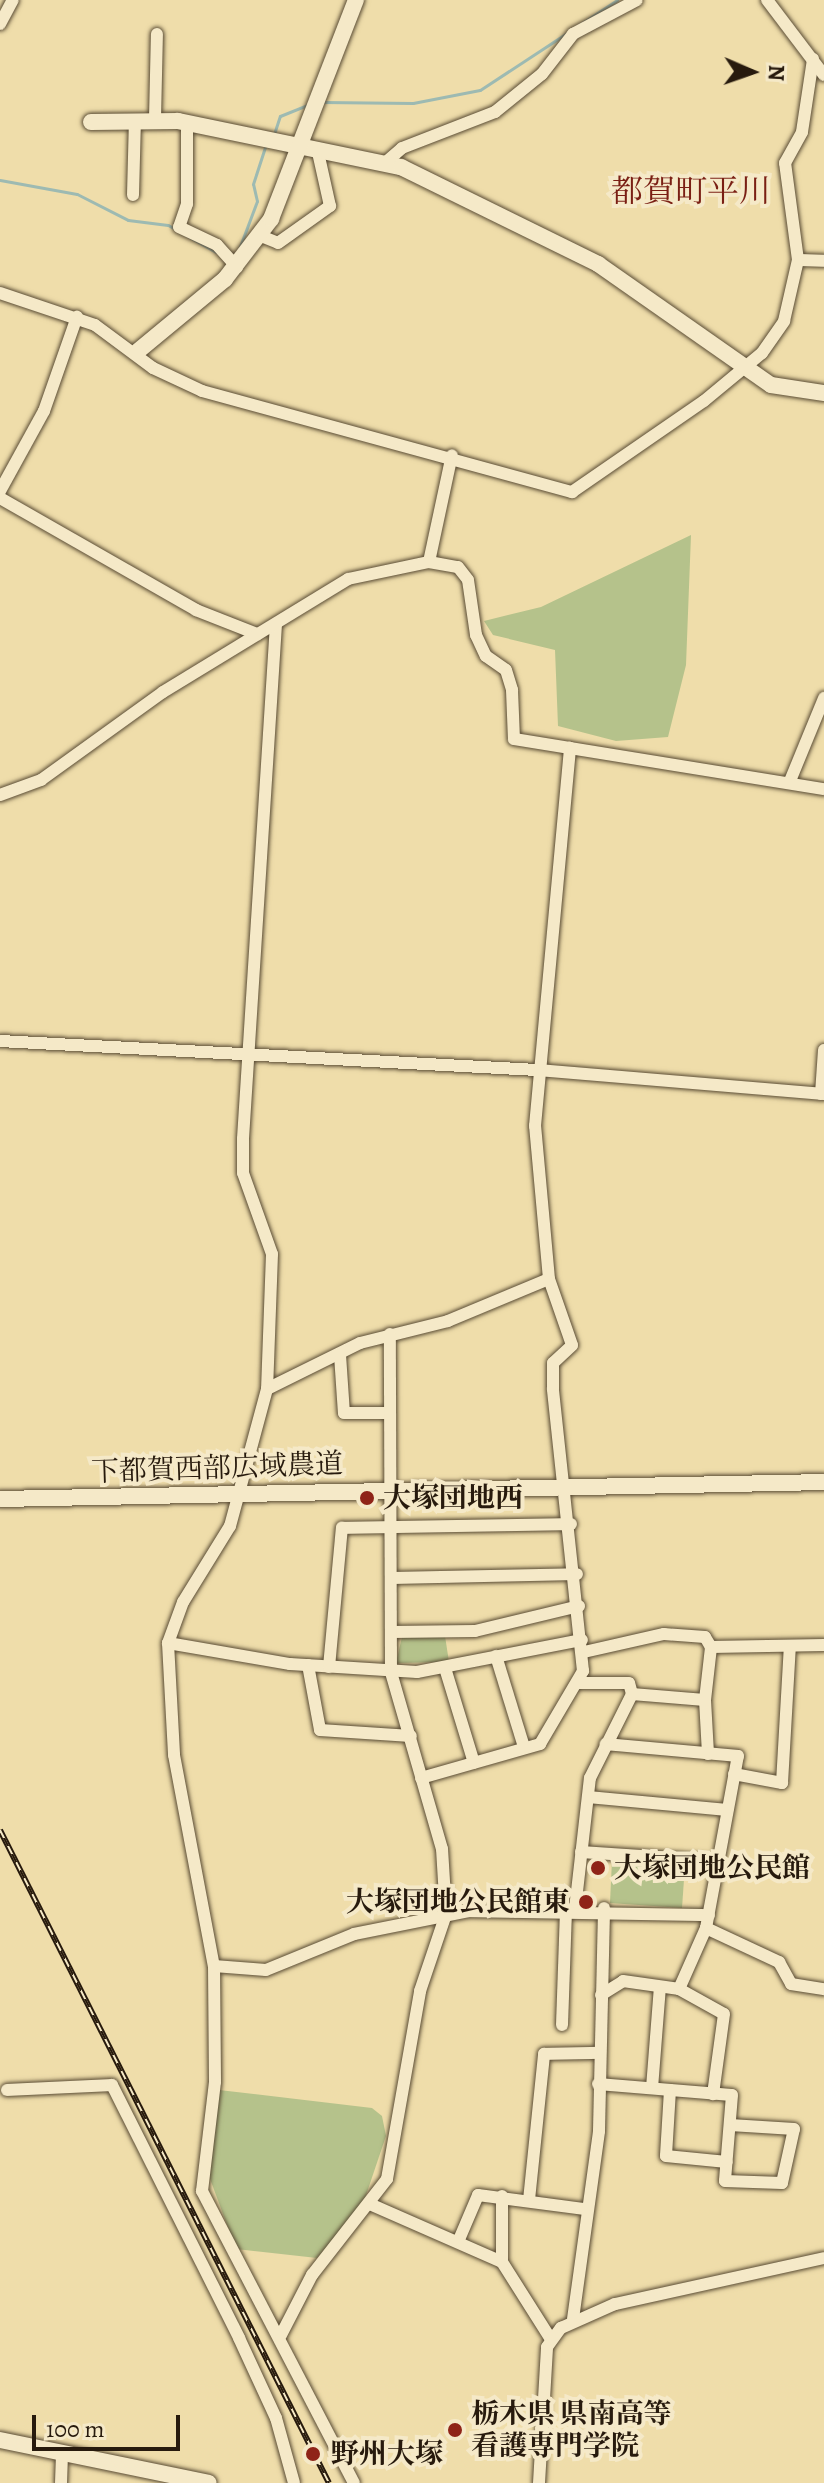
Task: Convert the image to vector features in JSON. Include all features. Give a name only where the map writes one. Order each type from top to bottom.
[{"type":"street","points":[[1,20],[13,0]]},
{"type":"street","points":[[138,351],[237,267],[261,236],[310,147],[356,0]]},
{"type":"street","points":[[386,162],[402,148],[495,112],[542,74],[573,34],[637,0]]},
{"type":"street","points":[[767,0],[824,75]]},
{"type":"street","points":[[155,119],[157,34]]},
{"type":"street","points":[[0,293],[77,317],[138,351],[153,368],[202,391],[452,455],[572,492],[704,401],[738,365],[762,353],[784,321],[798,260],[785,163],[802,132],[813,59]]},
{"type":"street","points":[[86,122],[155,119],[187,123],[386,162],[598,264],[738,365],[781,389],[824,393]]},
{"type":"street","points":[[133,195],[135,120]]},
{"type":"street","points":[[187,123],[187,204],[179,227],[217,245],[237,267]]},
{"type":"street","points":[[261,236],[278,243],[330,206],[310,147]]},
{"type":"street","points":[[798,260],[824,261]]},
{"type":"street","points":[[0,491],[44,411],[77,317]]},
{"type":"street","points":[[429,562],[452,455]]},
{"type":"street","points":[[0,498],[196,610],[257,634]]},
{"type":"street","points":[[0,795],[41,780],[257,634],[348,579],[429,562],[458,567],[468,580],[476,635],[509,680],[514,739],[790,781],[824,789]]},
{"type":"street","points":[[276,624],[247,1058],[243,1173],[273,1270],[267,1389],[241,1493],[168,1643],[174,1755],[214,1966],[215,2082],[202,2191],[269,2325],[281,2335],[354,2483]]},
{"type":"street","points":[[790,781],[824,698]]},
{"type":"street","points":[[421,1778],[540,1744],[579,1683],[583,1646],[553,1363],[572,1345],[549,1279],[535,1126],[570,748]]},
{"type":"street","points":[[0,1041],[247,1058],[538,1070],[822,1094],[824,1050]]},
{"type":"street","points":[[267,1389],[390,1334],[448,1321],[549,1279]]},
{"type":"street","points":[[281,2335],[312,2275],[372,2205],[387,2179],[420,1991],[446,1914],[442,1849],[391,1672],[393,1489],[390,1334]]},
{"type":"street","points":[[340,1355],[344,1413],[390,1413]]},
{"type":"street","name":"下都賀西部広域農道","points":[[0,1499],[824,1482]]},
{"type":"street","points":[[329,1667],[342,1528],[571,1524]]},
{"type":"street","points":[[392,1578],[577,1574]]},
{"type":"street","points":[[391,1632],[475,1631],[579,1606]]},
{"type":"street","points":[[168,1643],[308,1665],[391,1672],[445,1668],[496,1656],[664,1634],[705,1637],[711,1647],[705,1700],[708,1754]]},
{"type":"street","points":[[711,1647],[824,1645]]},
{"type":"street","points":[[734,1774],[782,1783],[790,1646]]},
{"type":"street","points":[[496,1656],[524,1747]]},
{"type":"street","points":[[308,1665],[320,1730],[411,1736]]},
{"type":"street","points":[[445,1668],[474,1763]]},
{"type":"street","points":[[562,2025],[570,1908],[588,1797],[606,1744],[632,1694],[629,1683],[579,1683]]},
{"type":"street","points":[[632,1694],[705,1700]]},
{"type":"street","points":[[606,1744],[738,1756],[716,1861],[708,1921],[679,1989]]},
{"type":"street","points":[[588,1797],[727,1810]]},
{"type":"street","points":[[581,1852],[716,1861]]},
{"type":"street","points":[[214,1966],[266,1970],[342,1937],[446,1914],[604,1908],[708,1921],[779,1962],[791,1984],[824,1989]]},
{"type":"street","points":[[573,2319],[585,2209],[599,2131],[597,2053],[604,1908]]},
{"type":"street","points":[[601,1995],[623,1981],[679,1989],[724,2014],[713,2094]]},
{"type":"street","points":[[652,2088],[660,1987]]},
{"type":"street","points":[[529,2200],[544,2054],[597,2053]]},
{"type":"street","points":[[598,2084],[732,2095],[725,2181],[782,2183],[792,2160],[794,2129],[730,2125]]},
{"type":"street","points":[[7,2090],[112,2085],[276,2418],[294,2483]]},
{"type":"street","points":[[670,2090],[666,2156],[727,2162]]},
{"type":"street","points":[[458,2242],[478,2195],[585,2209]]},
{"type":"street","points":[[502,2196],[502,2262],[550,2338],[539,2483]]},
{"type":"street","points":[[372,2205],[502,2262]]},
{"type":"street","points":[[550,2338],[573,2319],[824,2258]]},
{"type":"street","points":[[0,2440],[209,2483]]},
{"type":"street","points":[[61,2483],[62,2454]]},
{"type":"green space","points":[[691,535],[686,665],[668,737],[616,741],[558,726],[555,650],[493,635],[484,621],[541,607]]},
{"type":"green space","points":[[445,1636],[449,1662],[396,1663],[402,1637]]},
{"type":"green space","points":[[612,1860],[685,1865],[682,1908],[610,1903]]},
{"type":"green space","points":[[219,2090],[372,2108],[382,2116],[386,2136],[361,2210],[317,2258],[236,2249],[206,2168]]},
{"type":"waterway","points":[[322,102],[413,103],[480,90],[617,0]]},
{"type":"waterway","points":[[274,134],[280,116],[307,105]]},
{"type":"waterway","points":[[239,249],[257,201],[253,184],[265,146]]},
{"type":"waterway","points":[[0,180],[77,194],[128,220],[168,225],[216,252]]},
{"type":"railway","points":[[0,1830],[329,2483]]},
{"type":"place","name":"大塚団地西","points":[[367,1498]]},
{"type":"place","name":"大塚団地公民館","points":[[598,1868]]},
{"type":"place","name":"大塚団地公民館東","points":[[586,1902]]},
{"type":"place","name":"栃木県 県南高等 看護専門学院","points":[[455,2430]]},
{"type":"place","name":"野州大塚","points":[[313,2454]]},
{"type":"district","name":"都賀町平川","points":[[691,191]]}]
